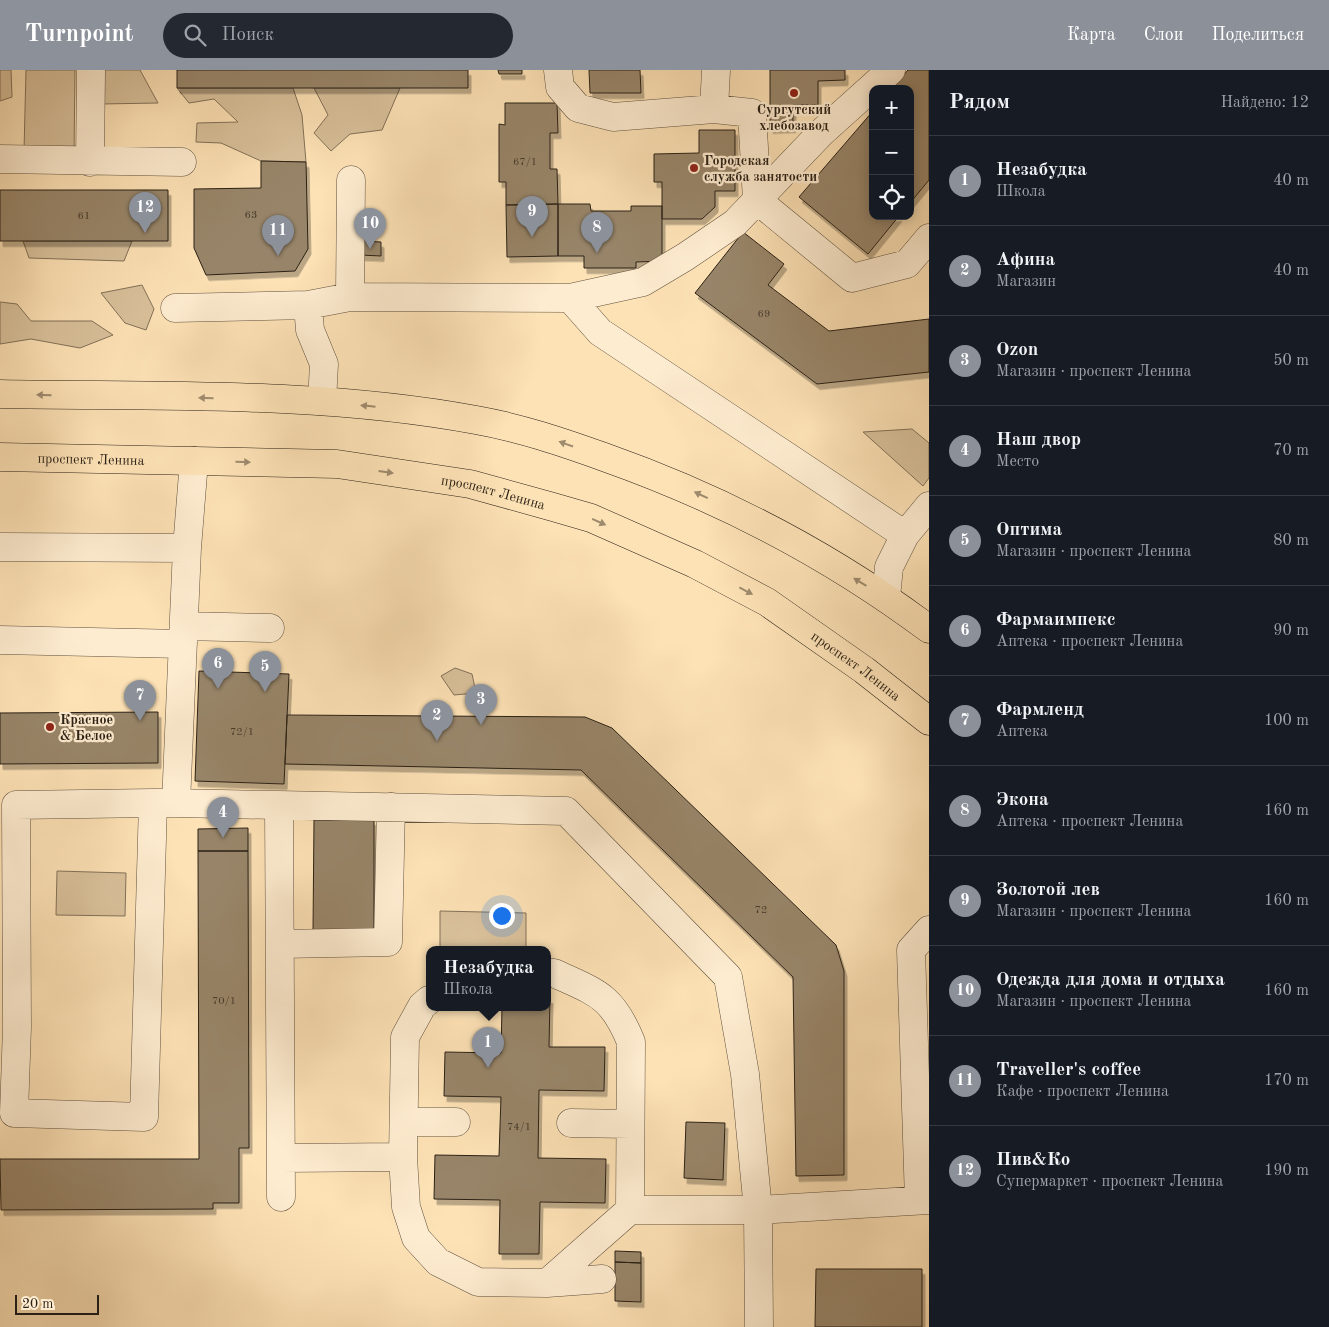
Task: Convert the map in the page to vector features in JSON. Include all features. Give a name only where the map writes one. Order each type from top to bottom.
[{"type":"main road","points":[[0,394],[322,401],[417,411],[477,420],[536,433],[673,482],[736,511],[817,555],[886,597],[929,630]]},
{"type":"main road","name":"проспект Ленина","points":[[0,457],[337,464],[470,484],[591,518],[695,564],[767,602],[864,670],[929,721]]},
{"type":"lane","points":[[90,162],[91,70]]},
{"type":"lane","points":[[558,70],[560,87],[578,108],[613,117],[714,109],[752,113],[757,200],[852,278],[907,264],[929,238]]},
{"type":"lane","points":[[714,109],[716,70]]},
{"type":"lane","points":[[175,308],[308,305],[350,297],[570,298],[643,282],[685,257],[735,223],[821,133],[891,70]]},
{"type":"lane","points":[[0,159],[90,162],[182,162]]},
{"type":"lane","points":[[350,297],[351,180]]},
{"type":"lane","points":[[570,298],[600,332],[905,536]]},
{"type":"lane","points":[[308,305],[310,330],[324,364],[322,401]]},
{"type":"lane","points":[[194,461],[183,635],[164,803],[144,1117],[14,1113],[8,1026],[16,805],[164,803],[566,811],[728,978],[745,1074],[758,1210],[759,1327]]},
{"type":"lane","points":[[886,597],[889,567],[905,536],[929,506]]},
{"type":"lane","points":[[0,548],[187,548]]},
{"type":"lane","points":[[0,640],[183,635],[270,628]]},
{"type":"lane","points":[[279,806],[281,1197]]},
{"type":"lane","points":[[280,944],[388,942],[391,808]]},
{"type":"lane","points":[[547,1283],[630,1210],[758,1210],[924,1200],[911,950],[929,930]]},
{"type":"lane","points":[[551,972],[602,995],[622,1018],[632,1042],[630,1210]]},
{"type":"lane","points":[[426,1003],[422,1006],[404,1037],[403,1157],[406,1207],[416,1238],[438,1262],[478,1282],[547,1283],[602,1279]]},
{"type":"lane","points":[[404,1122],[456,1122]]},
{"type":"lane","points":[[571,1123],[630,1124]]},
{"type":"lane","points":[[282,1158],[403,1157]]},
{"type":"shaded area","points":[[0,70],[11,70],[12,97],[0,101]]},
{"type":"shaded area","points":[[26,70],[75,70],[74,154],[24,151]]},
{"type":"shaded area","points":[[102,70],[140,70],[158,103],[101,104]]},
{"type":"shaded area","points":[[177,88],[293,88],[302,115],[306,162],[261,161],[221,143],[196,142],[197,123],[238,122],[214,99],[189,103]]},
{"type":"shaded area","points":[[314,88],[400,88],[382,130],[350,134],[331,151],[314,133],[328,115]]},
{"type":"shaded area","points":[[23,241],[132,241],[124,261],[29,258]]},
{"type":"shaded area","points":[[142,285],[154,309],[146,330],[125,323],[101,293]]},
{"type":"shaded area","points":[[0,302],[17,304],[31,321],[92,321],[113,335],[80,348],[31,339],[0,344]]},
{"type":"shaded area","points":[[912,429],[929,443],[929,478],[923,486],[863,432]]},
{"type":"shaded area","points":[[455,668],[472,674],[476,693],[454,695],[441,676]]},
{"type":"shaded area","points":[[57,871],[126,873],[125,916],[56,915]]},
{"type":"shaded area","points":[[440,911],[526,913],[526,946],[440,946]]},
{"type":"building","points":[[177,70],[468,70],[468,88],[177,88]]},
{"type":"building","points":[[498,70],[522,70],[522,74],[499,74]]},
{"type":"building","points":[[589,70],[640,70],[641,93],[590,93]]},
{"type":"building","name":"Сургутский хлебозавод","points":[[770,70],[845,70],[845,80],[818,81],[818,105],[793,105],[793,127],[770,128]]},
{"type":"building","points":[[908,70],[929,70],[929,180],[914,198],[914,85],[895,85]]},
{"type":"building","points":[[505,103],[557,103],[558,133],[550,133],[550,169],[557,169],[558,204],[506,205],[506,182],[499,182],[499,124],[505,125]]},
{"type":"building","points":[[869,116],[869,220],[896,220],[868,254],[799,197]]},
{"type":"building","name":"Городская служба занятости","points":[[699,130],[735,130],[735,191],[715,191],[715,207],[702,219],[662,219],[662,182],[654,182],[654,154],[699,153]]},
{"type":"building","points":[[261,161],[306,162],[308,249],[295,271],[206,275],[194,248],[194,189],[261,188]]},
{"type":"building","points":[[0,190],[168,190],[168,241],[0,241]]},
{"type":"building","points":[[558,204],[590,204],[591,211],[631,211],[631,206],[662,206],[662,261],[636,262],[636,268],[584,268],[584,256],[558,256]]},
{"type":"building","points":[[558,204],[558,256],[507,257],[506,205]]},
{"type":"building","points":[[743,232],[784,264],[768,285],[829,331],[929,319],[929,372],[817,384],[695,293]]},
{"type":"building","points":[[361,241],[381,242],[381,256],[360,255]]},
{"type":"building","points":[[199,671],[289,674],[284,784],[195,781]]},
{"type":"building","points":[[158,712],[158,763],[0,764],[0,713]]},
{"type":"building","points":[[287,715],[585,717],[612,728],[836,945],[844,971],[844,1175],[796,1176],[793,977],[581,770],[285,764]]},
{"type":"building","points":[[314,820],[374,820],[374,931],[313,930]]},
{"type":"building","points":[[248,828],[248,851],[198,851],[198,829]]},
{"type":"building","points":[[198,851],[248,851],[249,1148],[239,1148],[239,1203],[213,1203],[213,1209],[1,1210],[0,1159],[199,1159]]},
{"type":"building","points":[[502,1011],[550,1011],[549,1047],[605,1047],[604,1091],[539,1090],[538,1158],[606,1159],[605,1203],[540,1202],[539,1254],[499,1254],[500,1200],[434,1199],[435,1155],[499,1156],[501,1097],[444,1096],[445,1052],[501,1053]]},
{"type":"building","points":[[686,1122],[725,1123],[723,1180],[684,1178]]},
{"type":"building","points":[[615,1251],[641,1252],[641,1263],[615,1262]]},
{"type":"building","points":[[615,1262],[641,1263],[641,1302],[615,1301]]},
{"type":"building","points":[[816,1269],[922,1269],[922,1327],[815,1327]]},
{"type":"place","name":"Сургутский хлебозавод","points":[[794,93]]},
{"type":"place","name":"Городская служба занятости","points":[[694,168]]},
{"type":"place","name":"Пив&Ко","points":[[145,233]]},
{"type":"place","name":"Золотой лев","points":[[532,237]]},
{"type":"place","name":"Одежда для дома и отдыха","points":[[370,249]]},
{"type":"place","name":"Экона","points":[[597,253]]},
{"type":"place","name":"Traveller's coffee","points":[[278,256]]},
{"type":"place","name":"Фармаимпекс","points":[[218,689]]},
{"type":"place","name":"Оптима","points":[[265,692]]},
{"type":"place","name":"Фармленд","points":[[140,721]]},
{"type":"place","name":"Ozon","points":[[481,725]]},
{"type":"place","name":"Красное & Белое","points":[[50,727]]},
{"type":"place","name":"Афина","points":[[437,741]]},
{"type":"place","name":"Наш двор","points":[[223,838]]},
{"type":"place","name":"Незабудка","points":[[488,1068]]}]
